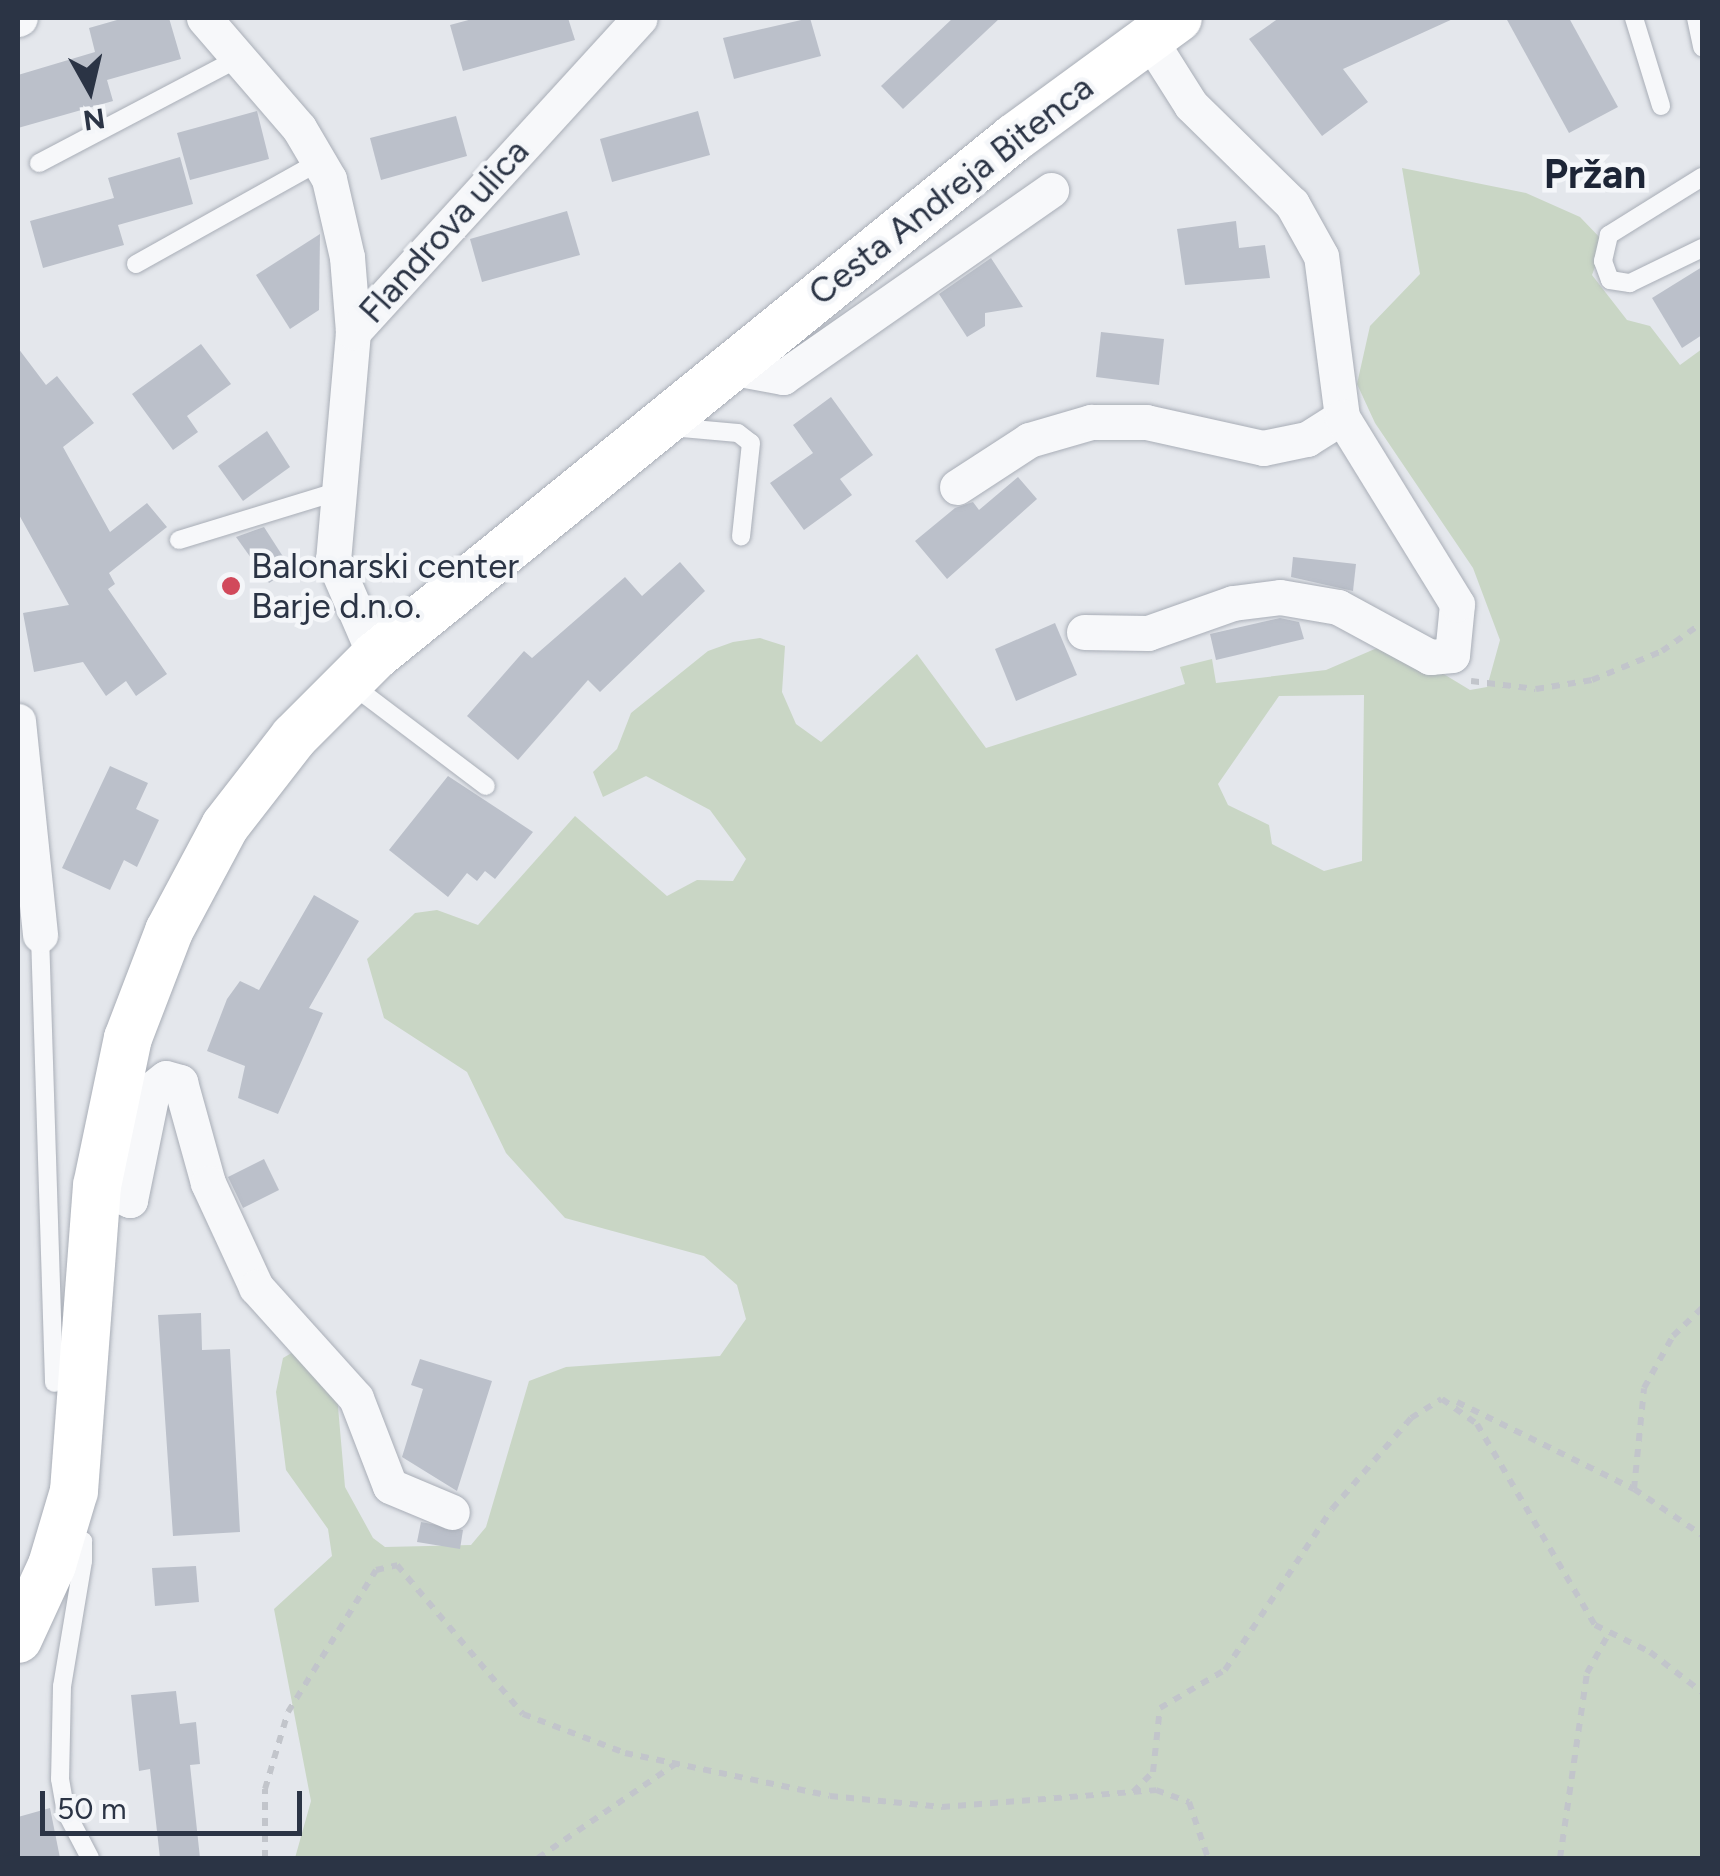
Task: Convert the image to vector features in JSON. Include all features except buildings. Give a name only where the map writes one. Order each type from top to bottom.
[{"type":"street","points":[[204,18],[241,57],[320,161],[347,257],[353,332]]},
{"type":"street","name":"Flandrova ulica","points":[[361,668],[339,583],[336,492],[353,332],[640,18]]},
{"type":"street","points":[[1084,632],[1148,633],[1233,603],[1280,597],[1338,608],[1430,657],[1452,655],[1457,604],[1342,417],[1321,256],[1292,204],[1191,105],[1163,27]]},
{"type":"street","name":"Cesta Andreja Bitenca","points":[[18,1638],[62,1535],[80,1443],[97,1186],[128,1038],[168,931],[226,826],[361,668],[729,367],[1163,27]]},
{"type":"street","name":"Cesta Andreja Bitenca","points":[[729,367],[783,377],[1051,190]]},
{"type":"street","points":[[957,487],[1029,440],[1091,422],[1146,422],[1263,448],[1307,439],[1342,417]]},
{"type":"street","points":[[18,721],[40,935]]},
{"type":"street","points":[[97,1186],[130,1200],[153,1088],[166,1078],[180,1082],[208,1183],[256,1286],[356,1398],[390,1486],[452,1512]]},
{"type":"lane","points":[[1634,18],[1661,106]]},
{"type":"lane","points":[[1696,18],[1702,46]]},
{"type":"lane","points":[[39,163],[241,57]]},
{"type":"lane","points":[[136,264],[320,161]]},
{"type":"lane","points":[[1702,177],[1608,234],[1603,261],[1610,280],[1630,283],[1702,248]]},
{"type":"lane","points":[[656,426],[738,433],[751,443],[741,536]]},
{"type":"lane","points":[[179,540],[336,492]]},
{"type":"lane","points":[[361,668],[486,786]]},
{"type":"lane","points":[[40,935],[54,1383]]},
{"type":"lane","points":[[62,1535],[83,1540],[83,1560],[62,1686],[60,1779],[66,1812],[90,1858]]},
{"type":"path","points":[[1452,655],[1480,687],[1536,690],[1592,680],[1662,651],[1702,622]]},
{"type":"path","points":[[1634,1489],[1644,1388],[1674,1336],[1702,1308]]},
{"type":"path","points":[[1451,1400],[1484,1434],[1582,1610],[1608,1635],[1650,1652],[1702,1692]]},
{"type":"path","points":[[1132,1792],[1152,1772],[1160,1708],[1225,1670],[1332,1510],[1423,1407],[1451,1400],[1634,1489],[1702,1536]]},
{"type":"path","points":[[266,1858],[265,1789],[288,1712],[376,1570],[397,1565],[523,1714],[625,1754],[830,1796],[942,1807],[1156,1790],[1190,1802],[1208,1858]]},
{"type":"path","points":[[1560,1858],[1587,1674],[1608,1635]]},
{"type":"path","points":[[538,1858],[677,1763]]},
{"type":"green space","points":[[1402,168],[1526,193],[1580,217],[1604,242],[1592,275],[1627,320],[1650,326],[1680,365],[1702,349],[1702,1858],[295,1858],[311,1801],[274,1609],[332,1556],[328,1529],[286,1470],[276,1392],[283,1358],[295,1351],[336,1384],[345,1487],[373,1538],[385,1547],[471,1545],[486,1527],[529,1381],[566,1367],[720,1356],[746,1319],[737,1285],[704,1256],[565,1218],[506,1153],[467,1072],[384,1018],[367,959],[415,913],[437,910],[478,925],[575,816],[667,896],[697,880],[733,881],[746,859],[710,810],[646,776],[603,797],[593,772],[617,749],[631,713],[708,651],[733,642],[760,638],[785,646],[782,692],[796,724],[821,742],[917,654],[986,748],[1185,684],[1180,667],[1212,659],[1216,683],[1326,670],[1391,642],[1470,690],[1487,687],[1500,640],[1473,568],[1375,423],[1357,384],[1370,326],[1420,274]],"holes":[[[1364,695],[1362,861],[1324,871],[1272,844],[1269,825],[1228,805],[1218,784],[1279,696]]]},
{"type":"place","name":"Balonarski center Barje d.n.o.","points":[[231,586]]},
{"type":"district","name":"Pržan","points":[[1595,174]]}]
